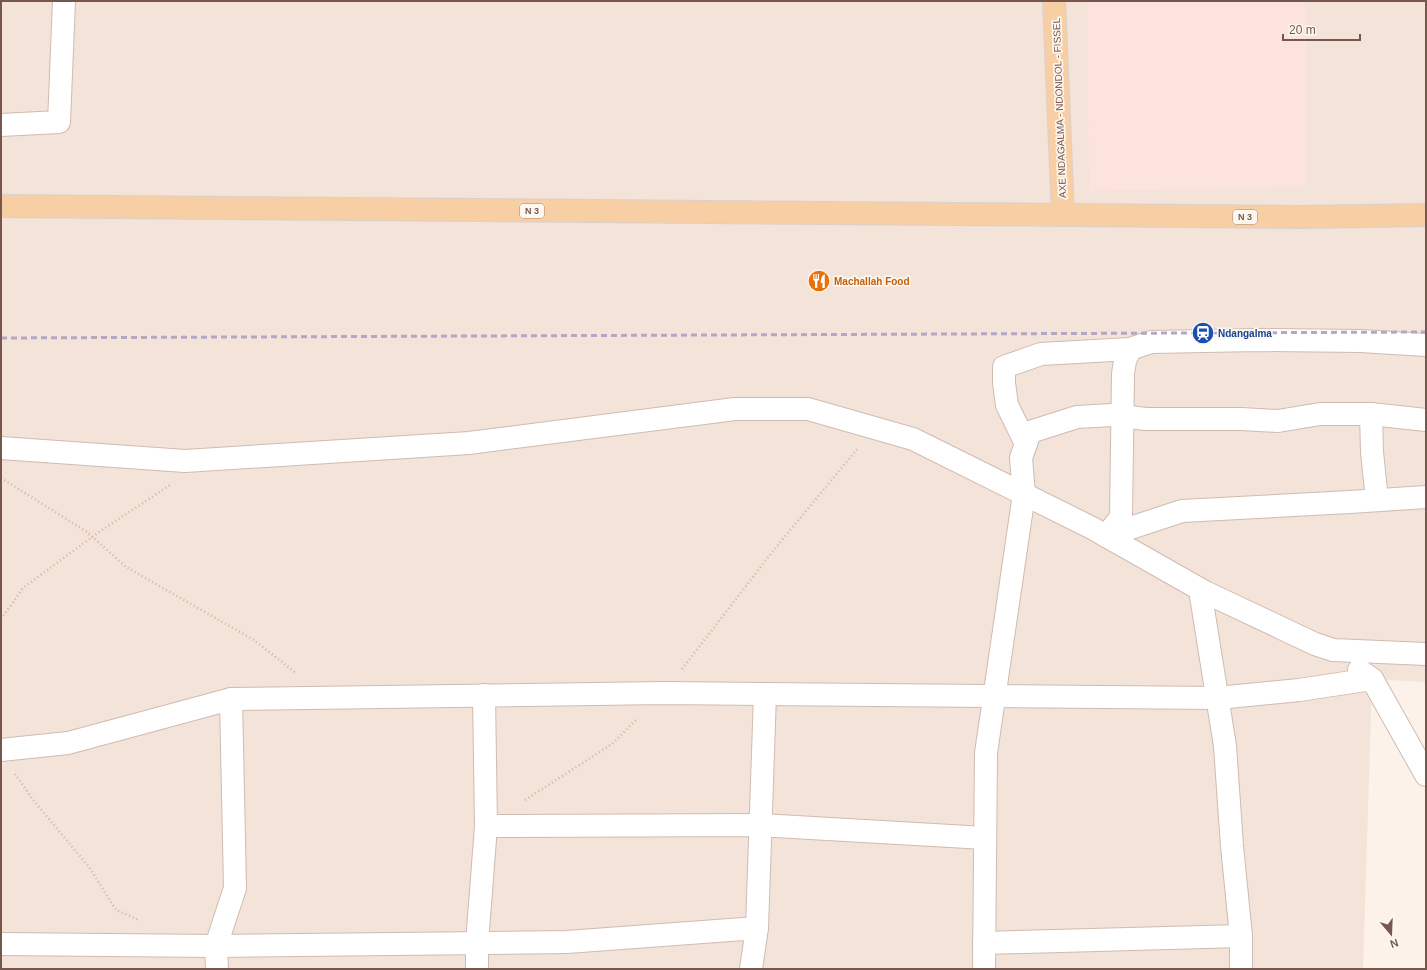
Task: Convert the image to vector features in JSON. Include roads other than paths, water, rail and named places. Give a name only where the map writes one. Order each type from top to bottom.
[{"type":"main road","name":"AXE NDAGALMA - NDONDOL - FISSEL","points":[[1054,1],[1063,215]]},
{"type":"main road","name":"N 3","points":[[1,206],[1303,217],[1426,215]]},
{"type":"street","points":[[1,125],[59,122],[64,1]]},
{"type":"street","points":[[1026,444],[1007,405],[1004,383],[1004,367],[1041,354],[1130,349],[1151,342],[1235,340],[1361,341],[1426,344]]},
{"type":"street","points":[[1106,536],[1121,517],[1123,374],[1125,361],[1130,349]]},
{"type":"street","points":[[1,448],[185,461],[469,443],[735,409],[808,409],[913,439],[1106,536],[1200,590],[1314,644],[1333,650],[1426,654]]},
{"type":"street","points":[[984,969],[986,753],[1024,494],[1021,458],[1030,432],[1077,417],[1112,415],[1146,419],[1241,419],[1278,421],[1320,414],[1371,414],[1426,420]]},
{"type":"street","points":[[1371,414],[1372,452],[1377,500]]},
{"type":"street","points":[[1106,536],[1182,511],[1426,497]]},
{"type":"street","points":[[1200,590],[1225,746],[1232,846],[1241,936],[1241,969]]},
{"type":"street","points":[[1333,650],[1372,679],[1426,775]]},
{"type":"street","points":[[1,750],[68,743],[231,699],[664,693],[1218,698],[1299,690],[1372,679]]},
{"type":"street","points":[[751,969],[757,928],[765,694]]},
{"type":"street","points":[[477,969],[477,943],[486,826],[484,695]]},
{"type":"street","points":[[217,969],[216,946],[235,888],[231,699]]},
{"type":"street","points":[[486,826],[760,824],[985,838]]},
{"type":"street","points":[[1,944],[216,946],[567,942],[757,928]]},
{"type":"street","points":[[984,943],[1241,936]]},
{"type":"railway","points":[[1,338],[1426,332]]},
{"type":"place","name":"Machallah Food","points":[[819,281]]},
{"type":"place","name":"Ndangalma","points":[[1203,333]]}]
